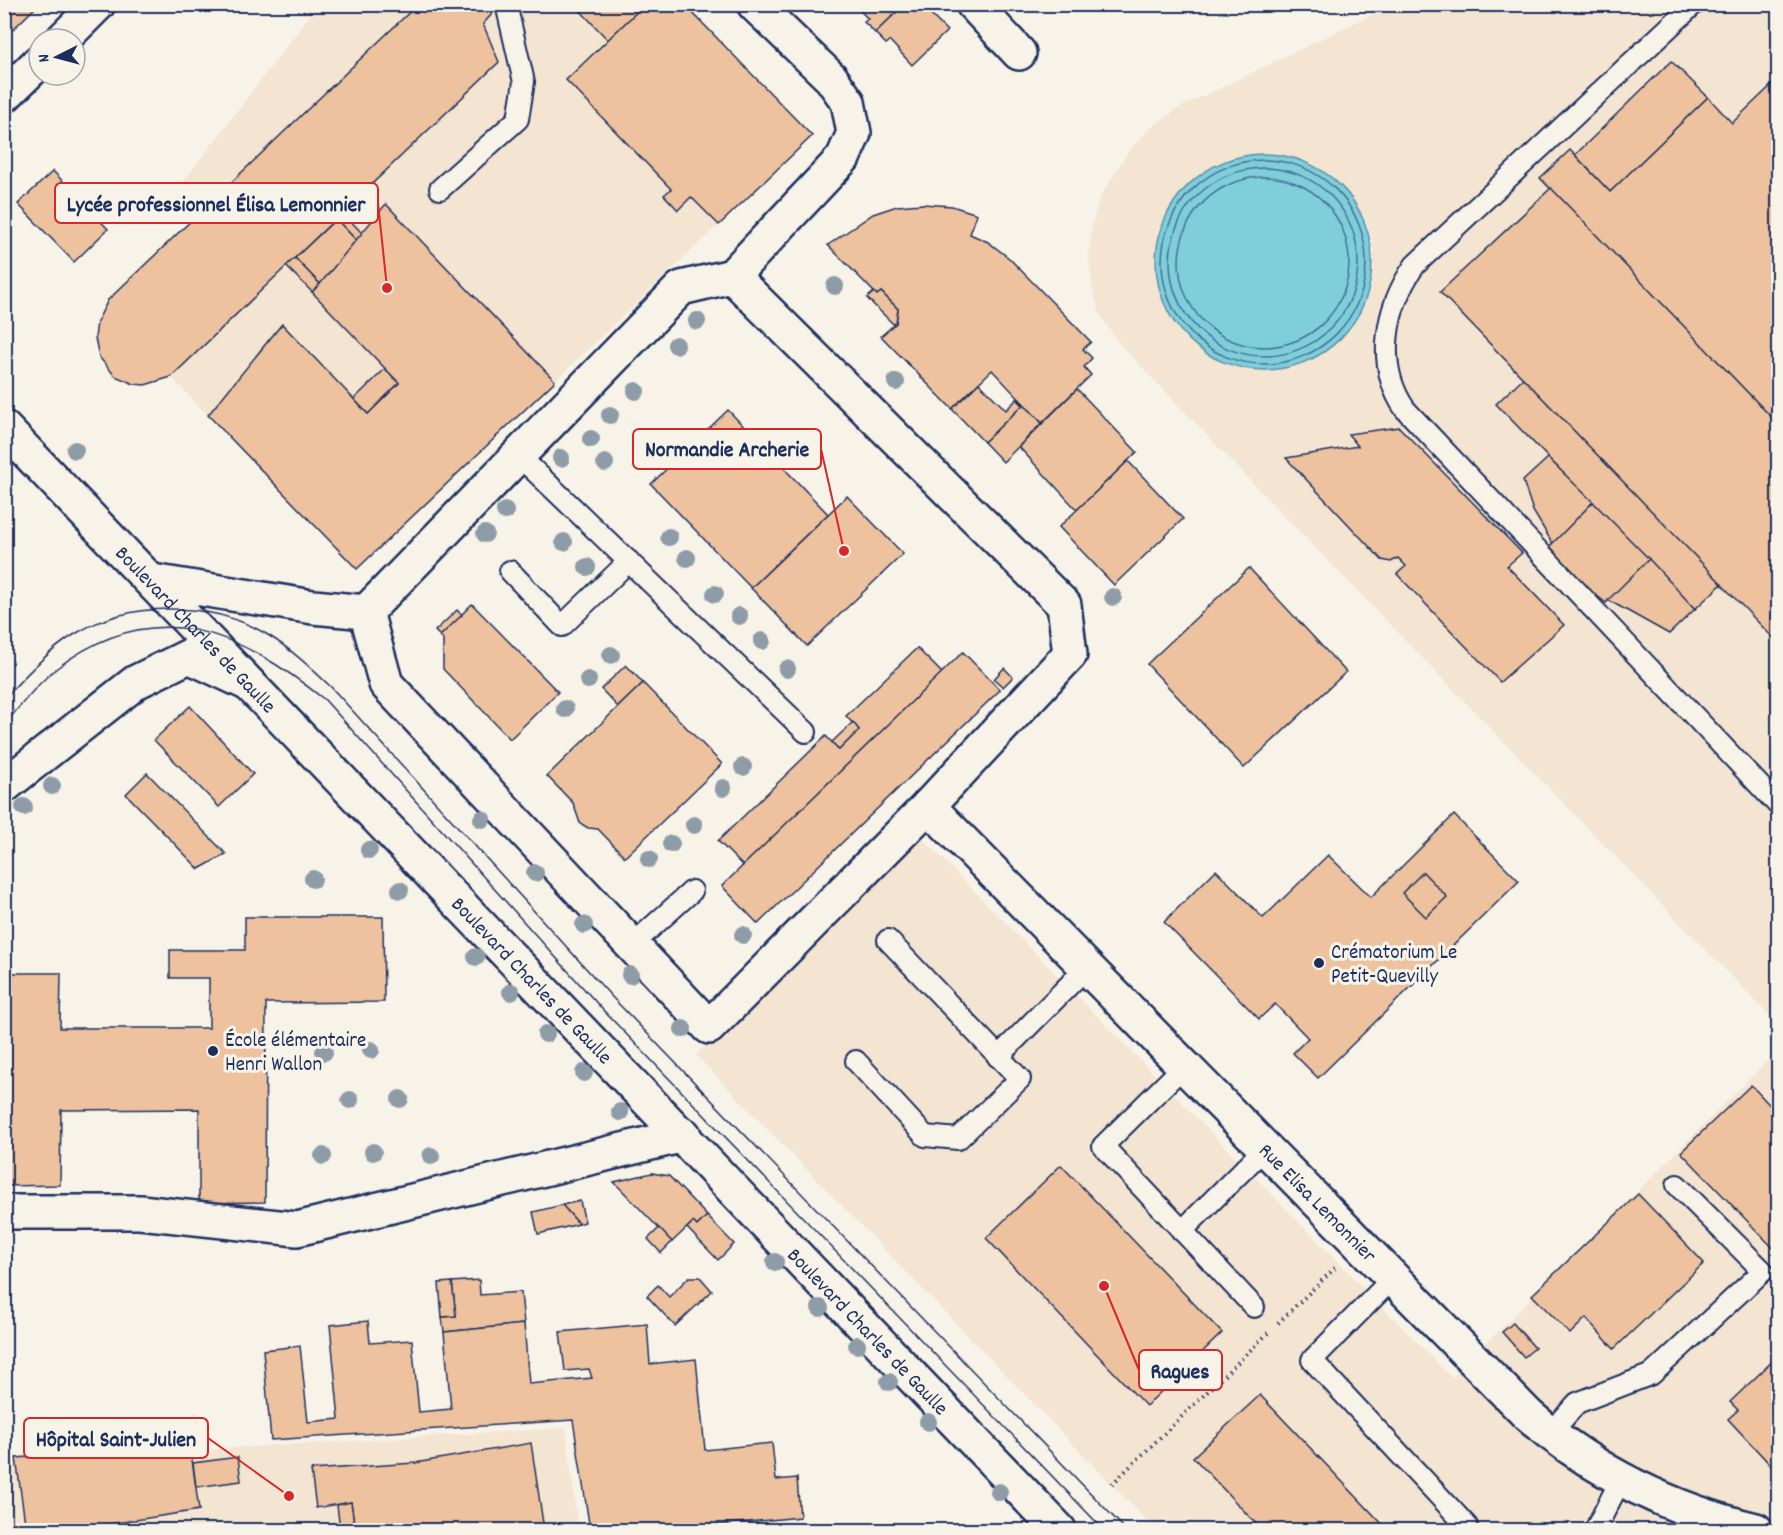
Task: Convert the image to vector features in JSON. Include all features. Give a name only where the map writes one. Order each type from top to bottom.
[{"type":"street","points":[[75,27],[98,4]]},
{"type":"street","points":[[366,612],[681,288],[732,276],[843,158],[854,133],[848,102],[831,78],[754,4]]},
{"type":"street","points":[[974,4],[1019,53]]},
{"type":"street","points":[[4,96],[27,74]]},
{"type":"street","points":[[366,612],[386,684],[709,1027],[928,806],[1070,654],[1064,605],[732,276]]},
{"type":"street","name":"Boulevard Charles de Gaulle","points":[[4,428],[684,1135],[1059,1530]]},
{"type":"street","points":[[152,581],[313,608],[366,612]]},
{"type":"street","points":[[4,786],[136,682],[189,656],[253,686]]},
{"type":"street","name":"Rue Elisa Lemonnier","points":[[928,806],[1495,1384],[1550,1434],[1621,1479],[1684,1509],[1756,1530]]},
{"type":"street","points":[[4,1212],[140,1212],[297,1229],[684,1135]]},
{"type":"lane","points":[[440,189],[518,119],[524,82],[506,4]]},
{"type":"lane","points":[[1694,4],[1415,265],[1402,287],[1390,321],[1386,361],[1393,390],[1405,409],[1779,805]]},
{"type":"lane","points":[[518,455],[806,732]]},
{"type":"lane","points":[[510,571],[562,626],[629,561]]},
{"type":"lane","points":[[632,945],[692,891]]},
{"type":"lane","points":[[856,1061],[925,1136],[958,1139],[1020,1079],[888,940]]},
{"type":"lane","points":[[998,1057],[1087,967]]},
{"type":"lane","points":[[1184,1066],[1103,1146],[1254,1307]]},
{"type":"lane","points":[[1182,1231],[1265,1148]]},
{"type":"lane","points":[[1550,1434],[1577,1403],[1652,1374],[1763,1271],[1677,1185]]},
{"type":"lane","points":[[1392,1279],[1312,1360],[1467,1526]]},
{"type":"lane","points":[[1595,1530],[1621,1479]]},
{"type":"path","points":[[1112,1484],[1359,1245]]},
{"type":"shaded area","points":[[1393,4],[1778,5],[1778,1024],[1117,341],[1100,314],[1092,286],[1089,256],[1092,225],[1100,197],[1130,149],[1153,126],[1179,108]],"holes":[[[1280,157],[1300,162],[1328,177],[1351,199],[1366,220],[1373,243],[1374,269],[1370,291],[1360,313],[1350,331],[1331,346],[1309,360],[1284,368],[1258,368],[1203,351],[1182,335],[1167,312],[1158,286],[1155,260],[1160,231],[1183,189]]]},
{"type":"shaded area","points":[[318,5],[684,5],[812,136],[357,569],[171,377],[145,385],[121,379],[102,362],[95,338],[97,322],[108,300],[205,207],[184,181]]},
{"type":"shaded area","points":[[922,838],[1452,1378],[1778,1050],[1778,1530],[1156,1530],[696,1055]]},
{"type":"shaded area","points":[[566,1428],[578,1530],[5,1530],[5,1462]]},
{"type":"water","points":[[1264,154],[1285,156],[1305,162],[1324,172],[1340,186],[1354,202],[1364,221],[1370,241],[1372,262],[1370,283],[1364,303],[1354,322],[1340,338],[1324,352],[1305,362],[1285,368],[1264,370],[1243,368],[1223,362],[1204,352],[1188,338],[1174,322],[1164,303],[1158,283],[1156,262],[1158,241],[1164,221],[1174,202],[1188,186],[1204,172],[1223,162],[1243,156]]},
{"type":"building","points":[[4,4],[39,4],[4,38]]},
{"type":"building","points":[[418,4],[489,4],[492,14],[483,24],[499,62],[171,377],[145,385],[134,384],[115,376],[99,357],[95,338],[97,322],[108,300]]},
{"type":"building","points":[[574,4],[645,4],[608,40]]},
{"type":"building","points":[[645,4],[684,4],[812,136],[719,225],[691,197],[678,210],[664,195],[671,189],[566,80]]},
{"type":"building","points":[[854,4],[905,4],[875,33],[864,22],[868,19]]},
{"type":"building","points":[[905,4],[915,4],[920,10],[923,7],[947,31],[912,65],[890,41],[886,44],[875,33]]},
{"type":"building","points":[[1671,61],[1708,97],[1610,192],[1575,155]]},
{"type":"building","points":[[1778,79],[1778,424],[1540,178],[1570,150],[1610,192],[1708,97],[1732,123]]},
{"type":"building","points":[[53,171],[108,229],[74,262],[18,204]]},
{"type":"building","points":[[1551,188],[1778,424],[1778,643],[1440,292]]},
{"type":"building","points":[[386,204],[555,381],[357,569],[208,415],[282,324],[368,414],[399,383],[312,292]]},
{"type":"building","points":[[922,204],[952,206],[977,214],[970,234],[988,242],[1009,258],[1091,342],[1083,349],[1092,358],[1084,367],[1091,375],[1042,423],[992,370],[952,409],[881,336],[896,323],[898,309],[881,292],[877,295],[828,245],[873,214],[897,206]]},
{"type":"building","points":[[342,212],[362,233],[356,240],[336,219]]},
{"type":"building","points":[[336,219],[356,240],[320,284],[295,258]]},
{"type":"building","points":[[295,258],[320,284],[312,292],[286,266]]},
{"type":"building","points":[[874,292],[877,295],[881,292],[898,309],[896,323],[893,324],[867,298]]},
{"type":"building","points":[[385,369],[399,383],[368,414],[354,399]]},
{"type":"building","points":[[1523,378],[1722,584],[1695,609],[1496,404]]},
{"type":"building","points":[[979,383],[1006,410],[1017,399],[1023,405],[984,442],[952,409]]},
{"type":"building","points":[[1077,389],[1137,452],[1077,510],[1019,447]]},
{"type":"building","points":[[1018,398],[1042,423],[1003,462],[984,442],[1023,405]]},
{"type":"building","points":[[728,410],[828,514],[751,588],[651,484]]},
{"type":"building","points":[[1399,427],[1522,553],[1507,566],[1564,625],[1500,682],[1397,574],[1406,566],[1398,558],[1391,562],[1382,560],[1286,458],[1358,446],[1348,434]]},
{"type":"building","points":[[1548,458],[1593,502],[1553,544],[1533,511],[1523,481]]},
{"type":"building","points":[[1128,461],[1183,519],[1114,585],[1059,527]]},
{"type":"building","points":[[847,496],[903,554],[807,646],[751,588]]},
{"type":"building","points":[[1593,502],[1649,559],[1606,603],[1582,584],[1550,546]]},
{"type":"building","points":[[1649,559],[1695,609],[1669,634],[1608,600]]},
{"type":"building","points":[[1249,568],[1346,672],[1244,768],[1147,664]]},
{"type":"building","points":[[472,604],[558,692],[510,739],[443,669],[443,639],[440,636]]},
{"type":"building","points":[[457,610],[462,615],[440,636],[435,631]]},
{"type":"building","points":[[917,648],[942,673],[743,866],[718,841],[826,736],[839,750],[859,730],[846,716]]},
{"type":"building","points":[[963,652],[1000,690],[758,924],[722,886]]},
{"type":"building","points":[[626,665],[643,683],[618,707],[601,689]]},
{"type":"building","points":[[1004,668],[1013,677],[1003,687],[994,679]]},
{"type":"building","points":[[643,683],[722,764],[625,857],[598,829],[588,828],[580,823],[573,803],[547,776]]},
{"type":"building","points":[[190,706],[253,774],[219,807],[154,740]]},
{"type":"building","points":[[853,722],[859,730],[839,750],[832,742]]},
{"type":"building","points":[[147,773],[226,854],[199,869],[126,794]]},
{"type":"building","name":"Crématorium Le Petit-Quevilly","points":[[1454,815],[1519,881],[1318,1078],[1293,1053],[1308,1038],[1275,1004],[1259,1019],[1164,922],[1216,870],[1263,918],[1328,855],[1371,897]]},
{"type":"building","points":[[1423,872],[1447,897],[1426,917],[1402,893]]},
{"type":"building","points":[[245,917],[383,917],[384,1002],[266,1003],[265,1202],[199,1203],[199,1109],[61,1110],[60,1185],[4,1186],[4,973],[61,973],[60,1028],[209,1028],[209,978],[170,978],[170,950],[245,950]]},
{"type":"building","points":[[1751,1085],[1778,1114],[1778,1253],[1681,1152]]},
{"type":"building","points":[[1061,1165],[1222,1333],[1146,1406],[986,1238]]},
{"type":"building","points":[[652,1173],[669,1176],[707,1216],[697,1226],[693,1222],[672,1242],[614,1182]]},
{"type":"building","points":[[1638,1194],[1704,1263],[1614,1349],[1586,1318],[1570,1334],[1532,1295]]},
{"type":"building","points":[[580,1201],[585,1222],[579,1224],[562,1205]]},
{"type":"building","points":[[562,1205],[579,1224],[538,1234],[533,1212]]},
{"type":"building","points":[[707,1216],[734,1244],[718,1260],[687,1228],[693,1222],[697,1226]]},
{"type":"building","points":[[659,1228],[672,1242],[661,1253],[648,1239]]},
{"type":"building","points":[[689,1277],[700,1277],[712,1291],[675,1326],[647,1296],[658,1285],[669,1297]]},
{"type":"building","points":[[479,1280],[480,1295],[521,1292],[524,1324],[444,1332],[442,1317],[456,1316],[452,1282]]},
{"type":"building","points":[[452,1282],[456,1316],[442,1317],[439,1283]]},
{"type":"building","points":[[368,1321],[370,1343],[412,1340],[419,1412],[451,1409],[444,1332],[524,1324],[529,1384],[592,1378],[589,1369],[565,1371],[560,1332],[647,1324],[650,1364],[696,1359],[705,1450],[772,1443],[776,1480],[797,1478],[800,1517],[667,1530],[590,1530],[573,1420],[271,1440],[263,1350],[300,1346],[308,1422],[339,1419],[330,1325]]},
{"type":"building","points":[[1513,1323],[1535,1348],[1524,1357],[1502,1332]]},
{"type":"building","points":[[1778,1356],[1778,1473],[1728,1419],[1738,1410],[1730,1402]]},
{"type":"building","points":[[1260,1395],[1388,1530],[1262,1530],[1193,1457]]},
{"type":"building","points":[[531,1443],[544,1530],[355,1530],[351,1502],[316,1508],[311,1470],[415,1463]]},
{"type":"building","points":[[190,1445],[199,1510],[109,1524],[110,1530],[26,1530],[16,1458]]},
{"type":"building","points":[[238,1457],[241,1481],[196,1487],[193,1463]]},
{"type":"building","points":[[351,1502],[355,1530],[340,1530],[337,1505]]},
{"type":"tram line","points":[[4,699],[37,664],[75,634],[97,623],[146,610],[172,609],[222,616],[246,624],[285,646],[331,687],[612,997],[1126,1530]]},
{"type":"tram line","points":[[4,725],[57,668],[93,645],[129,632],[163,627],[196,630],[229,640],[293,676],[325,700],[603,1010],[1104,1530]]},
{"type":"place","name":"Lycée professionnel Élisa Lemonnier","points":[[387,288]]},
{"type":"place","name":"Normandie Archerie","points":[[844,551]]},
{"type":"place","name":"Crématorium Le Petit-Quevilly","points":[[1319,963]]},
{"type":"place","name":"École élémentaire Henri Wallon","points":[[213,1051]]},
{"type":"place","name":"Ragues","points":[[1104,1286]]},
{"type":"place","name":"Hôpital Saint-Julien","points":[[289,1496]]}]
